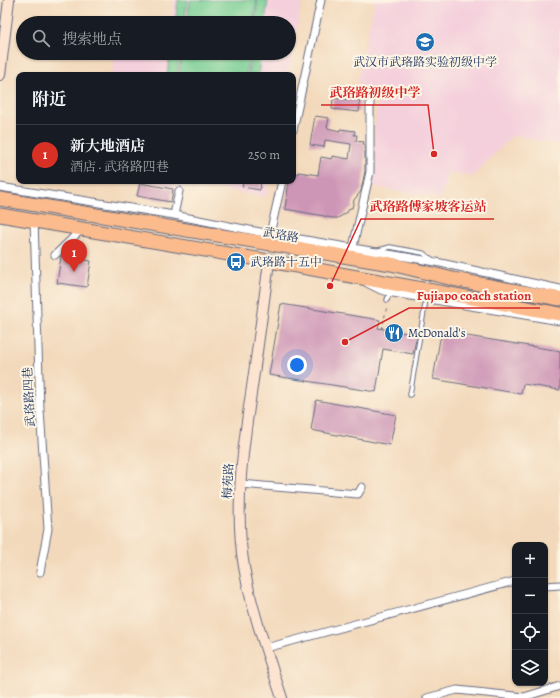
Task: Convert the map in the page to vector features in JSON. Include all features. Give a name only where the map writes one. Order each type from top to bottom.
[{"type":"highway","name":"武珞路","points":[[0,198],[391,264],[453,279],[560,299]]},
{"type":"highway","points":[[0,215],[83,228],[349,275],[560,314]]},
{"type":"street","points":[[0,75],[9,0]]},
{"type":"street","points":[[296,116],[321,0]]},
{"type":"street","points":[[352,247],[370,172],[370,103]]},
{"type":"street","points":[[270,234],[281,184]]},
{"type":"street","name":"武珞路","points":[[0,187],[174,215],[270,234],[436,262],[560,289]]},
{"type":"street","points":[[174,215],[179,191]]},
{"type":"street","name":"武珞路四巷","points":[[34,220],[40,403],[48,529],[40,572]]},
{"type":"street","points":[[55,255],[83,228]]},
{"type":"street","name":"梅苑路","points":[[269,261],[243,445],[240,530],[244,567],[253,608],[282,698]]},
{"type":"street","points":[[349,275],[381,290],[390,292],[560,321]]},
{"type":"street","points":[[241,484],[358,494],[362,487]]},
{"type":"street","points":[[266,648],[512,582]]},
{"type":"street","points":[[548,586],[560,585]]},
{"type":"street","points":[[427,698],[457,690],[524,698],[560,686]]},
{"type":"lane","points":[[388,301],[390,292]]},
{"type":"lane","points":[[410,395],[426,299]]},
{"type":"path","points":[[382,329],[388,301]]},
{"type":"shaded area","points":[[174,0],[302,0],[296,32],[296,16],[171,16]]},
{"type":"shaded area","points":[[375,0],[560,0],[560,145],[513,135],[473,176],[448,172],[441,198],[369,186],[377,106],[381,97],[361,92],[362,84],[357,83]]},
{"type":"shaded area","points":[[113,60],[291,60],[289,72],[112,72]]},
{"type":"shaded area","points":[[161,184],[186,184],[185,188]]},
{"type":"shaded area","points":[[207,184],[268,184],[266,197],[206,187]]},
{"type":"green space","points":[[178,0],[188,0],[185,16],[176,16]]},
{"type":"green space","points":[[190,0],[257,0],[254,16],[188,16]]},
{"type":"green space","points":[[258,0],[268,0],[266,16],[256,16]]},
{"type":"green space","points":[[169,60],[179,60],[177,72],[167,72]]},
{"type":"green space","points":[[181,60],[248,60],[246,72],[179,72]]},
{"type":"green space","points":[[250,60],[260,60],[258,72],[248,72]]},
{"type":"building","points":[[333,98],[360,101],[359,112],[332,109]]},
{"type":"building","points":[[315,116],[329,118],[327,128],[340,131],[340,129],[355,131],[354,135],[357,135],[356,141],[364,142],[365,171],[361,191],[354,200],[352,208],[338,218],[285,209],[289,184],[296,184],[296,174],[298,174],[298,172],[318,175],[321,157],[332,159],[332,156],[349,159],[351,144],[325,140],[324,147],[310,145]]},
{"type":"building","points":[[140,184],[173,189],[171,202],[137,196]]},
{"type":"building","points":[[242,184],[261,184],[260,190],[242,187]]},
{"type":"building","points":[[61,256],[91,261],[87,287],[57,283]]},
{"type":"building","points":[[281,304],[380,320],[378,328],[417,335],[413,354],[383,349],[376,392],[269,375]]},
{"type":"building","points":[[454,329],[462,330],[461,335],[560,351],[560,390],[523,384],[521,394],[433,379],[440,339]]},
{"type":"building","points":[[316,400],[396,415],[390,445],[311,430]]},
{"type":"place","name":"武汉市武珞路实验初级中学","points":[[425,42]]},
{"type":"place","name":"武珞路初级中学","points":[[434,154]]},
{"type":"place","name":"武珞路十五中","points":[[236,262]]},
{"type":"place","name":"新大地酒店","points":[[74,272]]},
{"type":"place","name":"武珞路傅家坡客运站","points":[[330,286]]},
{"type":"place","name":"McDonald's","points":[[394,333]]},
{"type":"place","name":"Fujiapo coach station","points":[[345,342]]}]
